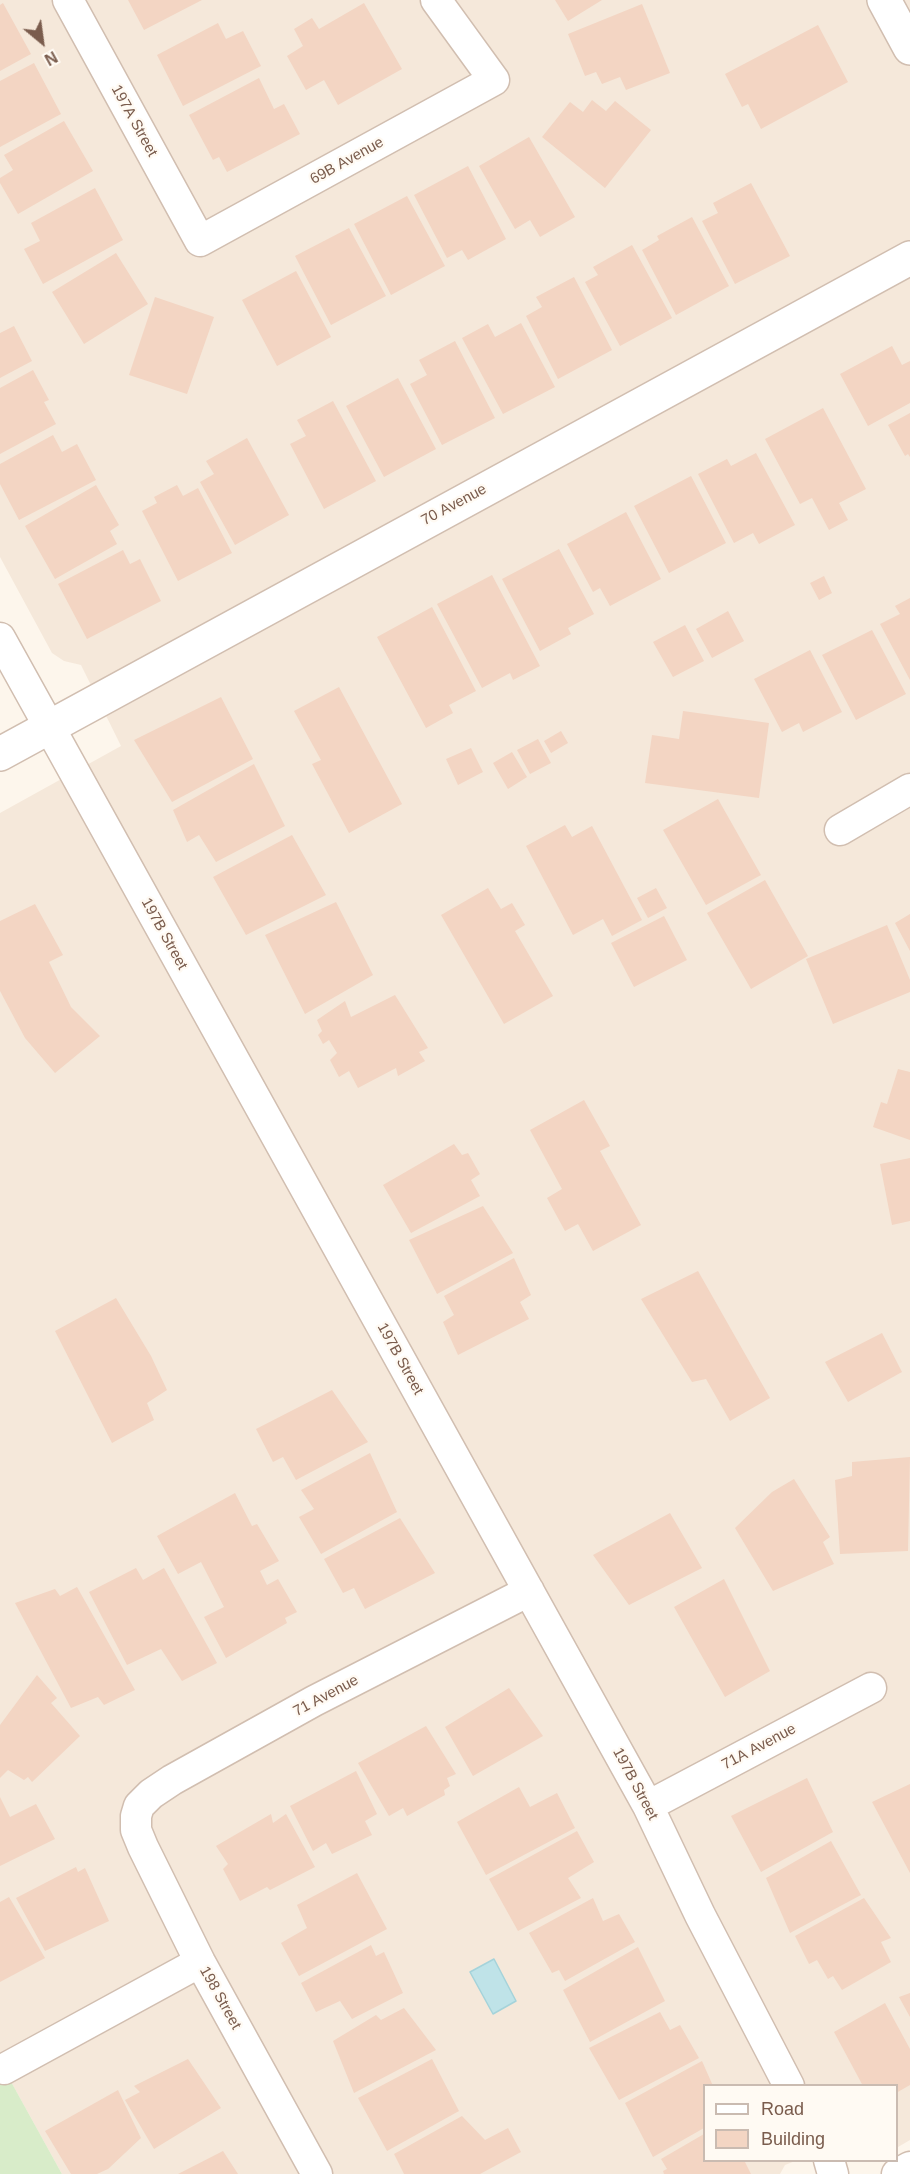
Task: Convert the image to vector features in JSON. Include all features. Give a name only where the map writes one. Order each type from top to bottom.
[{"type":"street","name":"197A Street","points":[[68,0],[200,241]]},
{"type":"street","name":"69B Avenue","points":[[200,241],[494,80],[436,0]]},
{"type":"street","points":[[884,0],[910,48]]},
{"type":"street","name":"70 Avenue","points":[[0,754],[910,258]]},
{"type":"street","name":"197B Street","points":[[0,638],[648,1806],[700,1915],[788,2084]]},
{"type":"street","points":[[840,830],[910,789]]},
{"type":"street","name":"71 Avenue","points":[[136,1816],[139,1806],[151,1794],[172,1780],[314,1701],[529,1591]]},
{"type":"street","name":"71A Avenue","points":[[648,1806],[871,1688]]},
{"type":"street","name":"198 Street","points":[[136,1816],[136,1830],[143,1847],[200,1962],[317,2174]]},
{"type":"street","points":[[4,2069],[200,1962]]},
{"type":"street","points":[[897,2174],[910,2167]]},
{"type":"shaded area","points":[[0,0],[910,0],[910,2140],[898,2147],[898,2084],[703,2084],[703,2162],[792,2162],[785,2165],[780,2174],[62,2174],[0,2062],[0,813],[121,746],[81,665],[64,661],[52,653],[0,557]]},
{"type":"green space","points":[[0,2063],[4,2069],[62,2174],[0,2174]]},
{"type":"water","points":[[494,1959],[516,2001],[493,2014],[470,1972]]},
{"type":"building","points":[[128,0],[202,0],[144,30]]},
{"type":"building","points":[[555,0],[602,0],[568,21]]},
{"type":"building","points":[[3,3],[31,54],[0,71],[0,5]]},
{"type":"building","points":[[364,3],[402,69],[338,105],[324,80],[306,90],[287,56],[303,46],[294,29],[312,18],[319,29]]},
{"type":"building","points":[[642,4],[670,73],[626,90],[620,77],[602,84],[596,72],[585,76],[568,34]]},
{"type":"building","points":[[218,23],[226,39],[243,31],[261,66],[183,106],[157,55]]},
{"type":"building","points":[[818,25],[848,82],[761,129],[748,104],[742,107],[725,74]]},
{"type":"building","points":[[34,63],[61,114],[0,147],[0,81]]},
{"type":"building","points":[[259,78],[274,109],[284,104],[300,134],[227,172],[219,157],[213,160],[189,115]]},
{"type":"building","points":[[592,100],[606,111],[615,101],[651,130],[605,188],[542,137],[570,102],[583,112]]},
{"type":"building","points":[[64,121],[93,171],[18,214],[0,183],[0,178],[13,170],[4,155]]},
{"type":"building","points":[[529,137],[575,217],[540,237],[530,220],[515,229],[479,166]]},
{"type":"building","points":[[468,166],[506,239],[468,260],[462,250],[447,258],[414,195]]},
{"type":"building","points":[[751,183],[790,256],[735,284],[702,221],[718,213],[713,203]]},
{"type":"building","points":[[95,188],[123,240],[43,284],[24,249],[40,241],[31,223]]},
{"type":"building","points":[[407,196],[445,266],[391,295],[354,224]]},
{"type":"building","points":[[692,217],[729,286],[676,315],[642,250],[659,240],[657,236]]},
{"type":"building","points":[[349,228],[386,296],[331,325],[295,256]]},
{"type":"building","points":[[632,245],[672,318],[620,346],[585,282],[598,275],[593,267]]},
{"type":"building","points":[[116,253],[148,304],[84,344],[52,292]]},
{"type":"building","points":[[296,271],[331,337],[277,366],[242,300]]},
{"type":"building","points":[[574,277],[612,350],[558,379],[526,316],[542,307],[536,297]]},
{"type":"building","points":[[155,297],[214,317],[187,394],[129,375]]},
{"type":"building","points":[[521,323],[555,387],[503,414],[462,338],[488,324],[495,337]]},
{"type":"building","points":[[14,326],[32,361],[0,378],[0,333]]},
{"type":"building","points":[[455,341],[495,418],[442,445],[410,384],[427,375],[419,360]]},
{"type":"building","points":[[892,346],[902,365],[910,361],[910,403],[868,426],[840,374]]},
{"type":"building","points":[[33,370],[49,400],[44,402],[56,424],[0,454],[0,388]]},
{"type":"building","points":[[398,378],[436,449],[384,477],[346,406]]},
{"type":"building","points":[[333,401],[376,481],[324,509],[290,444],[306,436],[297,420]]},
{"type":"building","points":[[823,408],[866,489],[839,503],[848,520],[829,530],[812,498],[800,504],[765,439]]},
{"type":"building","points":[[910,413],[910,457],[908,454],[905,456],[888,425]]},
{"type":"building","points":[[53,435],[62,452],[77,444],[96,480],[19,520],[0,484],[0,464]]},
{"type":"building","points":[[247,438],[289,515],[235,545],[200,482],[214,474],[206,461]]},
{"type":"building","points":[[756,453],[795,525],[759,544],[753,533],[734,543],[698,474],[727,459],[731,466]]},
{"type":"building","points":[[691,476],[726,543],[669,573],[634,506]]},
{"type":"building","points":[[96,485],[119,525],[110,531],[117,544],[55,579],[25,526]]},
{"type":"building","points":[[177,485],[183,496],[198,488],[232,553],[178,581],[142,511],[157,503],[154,497]]},
{"type":"building","points":[[626,512],[661,579],[610,606],[600,588],[593,592],[567,544]]},
{"type":"building","points":[[559,549],[594,614],[568,628],[571,634],[540,651],[502,579]]},
{"type":"building","points":[[123,550],[130,564],[140,559],[161,601],[87,639],[58,584]]},
{"type":"building","points":[[492,575],[540,666],[513,680],[510,673],[482,688],[437,604]]},
{"type":"building","points":[[824,576],[832,593],[819,600],[810,583]]},
{"type":"building","points":[[910,598],[910,680],[880,624],[900,614],[895,606]]},
{"type":"building","points":[[432,607],[476,691],[449,705],[453,713],[426,728],[377,637]]},
{"type":"building","points":[[728,611],[744,641],[712,658],[696,629]]},
{"type":"building","points":[[685,625],[704,661],[673,677],[653,642]]},
{"type":"building","points":[[872,630],[906,694],[856,720],[822,655]]},
{"type":"building","points":[[810,650],[842,712],[803,732],[799,723],[782,732],[754,679]]},
{"type":"building","points":[[339,687],[402,804],[349,833],[312,764],[321,760],[294,711]]},
{"type":"building","points":[[221,697],[253,759],[172,802],[134,740]]},
{"type":"building","points":[[683,711],[769,723],[759,798],[645,783],[652,735],[679,739]]},
{"type":"building","points":[[561,731],[568,743],[551,753],[544,741]]},
{"type":"building","points":[[538,739],[551,763],[530,774],[517,750]]},
{"type":"building","points":[[471,748],[483,772],[458,785],[446,759]]},
{"type":"building","points":[[512,752],[527,777],[508,789],[493,763]]},
{"type":"building","points":[[254,764],[285,826],[216,862],[199,835],[187,842],[173,810]]},
{"type":"building","points":[[718,799],[761,875],[706,905],[663,830]]},
{"type":"building","points":[[565,825],[572,837],[592,826],[642,920],[612,936],[603,919],[573,935],[526,846]]},
{"type":"building","points":[[292,835],[326,895],[246,935],[213,877]]},
{"type":"building","points":[[765,880],[808,956],[751,989],[707,913]]},
{"type":"building","points":[[488,888],[501,909],[512,903],[525,925],[515,931],[553,996],[504,1024],[441,915]]},
{"type":"building","points":[[656,888],[667,908],[648,918],[637,898]]},
{"type":"building","points":[[336,902],[373,975],[305,1014],[265,935]]},
{"type":"building","points":[[35,904],[63,955],[49,962],[71,1007],[100,1036],[55,1073],[25,1038],[0,991],[0,921]]},
{"type":"building","points":[[910,914],[910,951],[895,923]]},
{"type":"building","points":[[664,916],[687,960],[634,987],[611,943]]},
{"type":"building","points":[[887,925],[910,980],[910,992],[833,1024],[806,959]]},
{"type":"building","points":[[395,995],[428,1048],[419,1052],[425,1061],[398,1076],[396,1068],[358,1088],[349,1071],[339,1077],[330,1060],[337,1053],[329,1040],[323,1044],[318,1035],[322,1031],[317,1020],[345,1001],[351,1017]]},
{"type":"building","points":[[898,1069],[910,1072],[910,1140],[873,1127],[881,1102],[887,1104]]},
{"type":"building","points":[[584,1100],[610,1146],[600,1151],[641,1225],[593,1251],[578,1224],[565,1231],[547,1198],[562,1189],[530,1130]]},
{"type":"building","points":[[454,1144],[462,1155],[468,1153],[480,1174],[471,1180],[480,1196],[411,1233],[383,1185]]},
{"type":"building","points":[[910,1158],[910,1221],[892,1225],[880,1164]]},
{"type":"building","points":[[483,1206],[513,1253],[437,1294],[409,1240]]},
{"type":"building","points":[[514,1258],[531,1295],[520,1302],[529,1319],[458,1355],[443,1322],[454,1315],[444,1296]]},
{"type":"building","points":[[698,1271],[770,1398],[730,1421],[706,1379],[692,1382],[641,1299]]},
{"type":"building","points":[[116,1298],[151,1356],[167,1390],[147,1403],[154,1420],[112,1443],[55,1331]]},
{"type":"building","points":[[882,1333],[902,1372],[848,1402],[825,1362]]},
{"type":"building","points":[[332,1390],[368,1442],[296,1480],[283,1457],[273,1462],[256,1429]]},
{"type":"building","points":[[370,1453],[397,1512],[321,1554],[299,1517],[314,1509],[301,1490]]},
{"type":"building","points":[[910,1457],[908,1551],[840,1554],[835,1480],[852,1476],[852,1462]]},
{"type":"building","points":[[794,1479],[830,1537],[823,1542],[834,1564],[773,1591],[735,1528],[772,1492]]},
{"type":"building","points":[[235,1493],[252,1526],[257,1524],[279,1561],[260,1571],[267,1585],[278,1579],[297,1612],[285,1618],[287,1623],[226,1658],[204,1617],[224,1607],[201,1562],[178,1574],[157,1536]]},
{"type":"building","points":[[670,1513],[702,1568],[629,1605],[593,1555]]},
{"type":"building","points":[[400,1518],[435,1573],[365,1609],[354,1588],[343,1593],[324,1559]]},
{"type":"building","points":[[136,1568],[143,1580],[164,1568],[217,1663],[182,1681],[161,1649],[127,1665],[89,1592]]},
{"type":"building","points":[[724,1579],[770,1671],[725,1697],[674,1607]]},
{"type":"building","points":[[77,1587],[135,1690],[104,1705],[98,1697],[71,1708],[15,1603],[55,1589],[60,1596]]},
{"type":"building","points":[[37,1675],[57,1698],[51,1703],[80,1736],[32,1782],[28,1777],[24,1780],[8,1770],[0,1778],[0,1725]]},
{"type":"building","points":[[509,1688],[543,1736],[473,1776],[445,1727]]},
{"type":"building","points":[[426,1726],[456,1774],[447,1778],[450,1786],[444,1790],[445,1795],[407,1816],[403,1808],[389,1816],[358,1763]]},
{"type":"building","points":[[356,1771],[377,1814],[365,1821],[372,1835],[332,1854],[326,1843],[313,1851],[290,1806]]},
{"type":"building","points":[[807,1778],[833,1832],[761,1872],[731,1816]]},
{"type":"building","points":[[910,1784],[910,1873],[872,1802]]},
{"type":"building","points":[[519,1787],[530,1807],[557,1793],[575,1828],[486,1875],[457,1822]]},
{"type":"building","points":[[0,1797],[10,1817],[36,1804],[55,1839],[0,1866]]},
{"type":"building","points":[[271,1814],[273,1823],[286,1814],[315,1867],[270,1890],[267,1887],[240,1901],[223,1869],[228,1864],[216,1846]]},
{"type":"building","points":[[577,1831],[594,1862],[568,1878],[581,1898],[518,1931],[489,1879]]},
{"type":"building","points":[[831,1841],[861,1895],[790,1933],[766,1878]]},
{"type":"building","points":[[76,1867],[78,1872],[85,1868],[109,1921],[45,1951],[16,1898]]},
{"type":"building","points":[[357,1873],[387,1929],[299,1976],[281,1943],[307,1928],[297,1905]]},
{"type":"building","points":[[9,1897],[45,1958],[0,1982],[0,1902]]},
{"type":"building","points":[[593,1898],[603,1921],[619,1914],[635,1942],[565,1981],[559,1970],[552,1973],[529,1933]]},
{"type":"building","points":[[864,1898],[891,1938],[881,1942],[891,1962],[842,1990],[833,1976],[828,1979],[817,1960],[809,1964],[795,1936]]},
{"type":"building","points":[[371,1945],[376,1956],[384,1952],[403,1993],[352,2019],[340,2001],[316,2012],[301,1983]]},
{"type":"building","points":[[638,1947],[665,2001],[590,2042],[563,1990]]},
{"type":"building","points":[[910,1993],[910,2017],[899,1997]]},
{"type":"building","points":[[885,2003],[910,2049],[910,2085],[898,2092],[898,2084],[862,2084],[834,2032]]},
{"type":"building","points":[[404,2008],[436,2050],[354,2093],[333,2041],[376,2015],[381,2020]]},
{"type":"building","points":[[660,2012],[670,2030],[680,2025],[699,2058],[619,2100],[589,2048]]},
{"type":"building","points":[[188,2059],[221,2108],[154,2149],[125,2100],[140,2092],[134,2086]]},
{"type":"building","points":[[432,2059],[459,2111],[387,2151],[358,2098]]},
{"type":"building","points":[[702,2061],[712,2084],[703,2084],[703,2129],[653,2157],[625,2103]]},
{"type":"building","points":[[118,2090],[141,2138],[108,2169],[97,2174],[71,2174],[45,2131]]},
{"type":"building","points":[[462,2116],[485,2140],[508,2128],[521,2152],[480,2174],[404,2174],[394,2154]]},
{"type":"building","points":[[703,2135],[703,2162],[745,2162],[751,2174],[664,2174],[663,2171],[667,2169],[661,2159]]},
{"type":"building","points":[[223,2151],[238,2174],[178,2174]]}]
